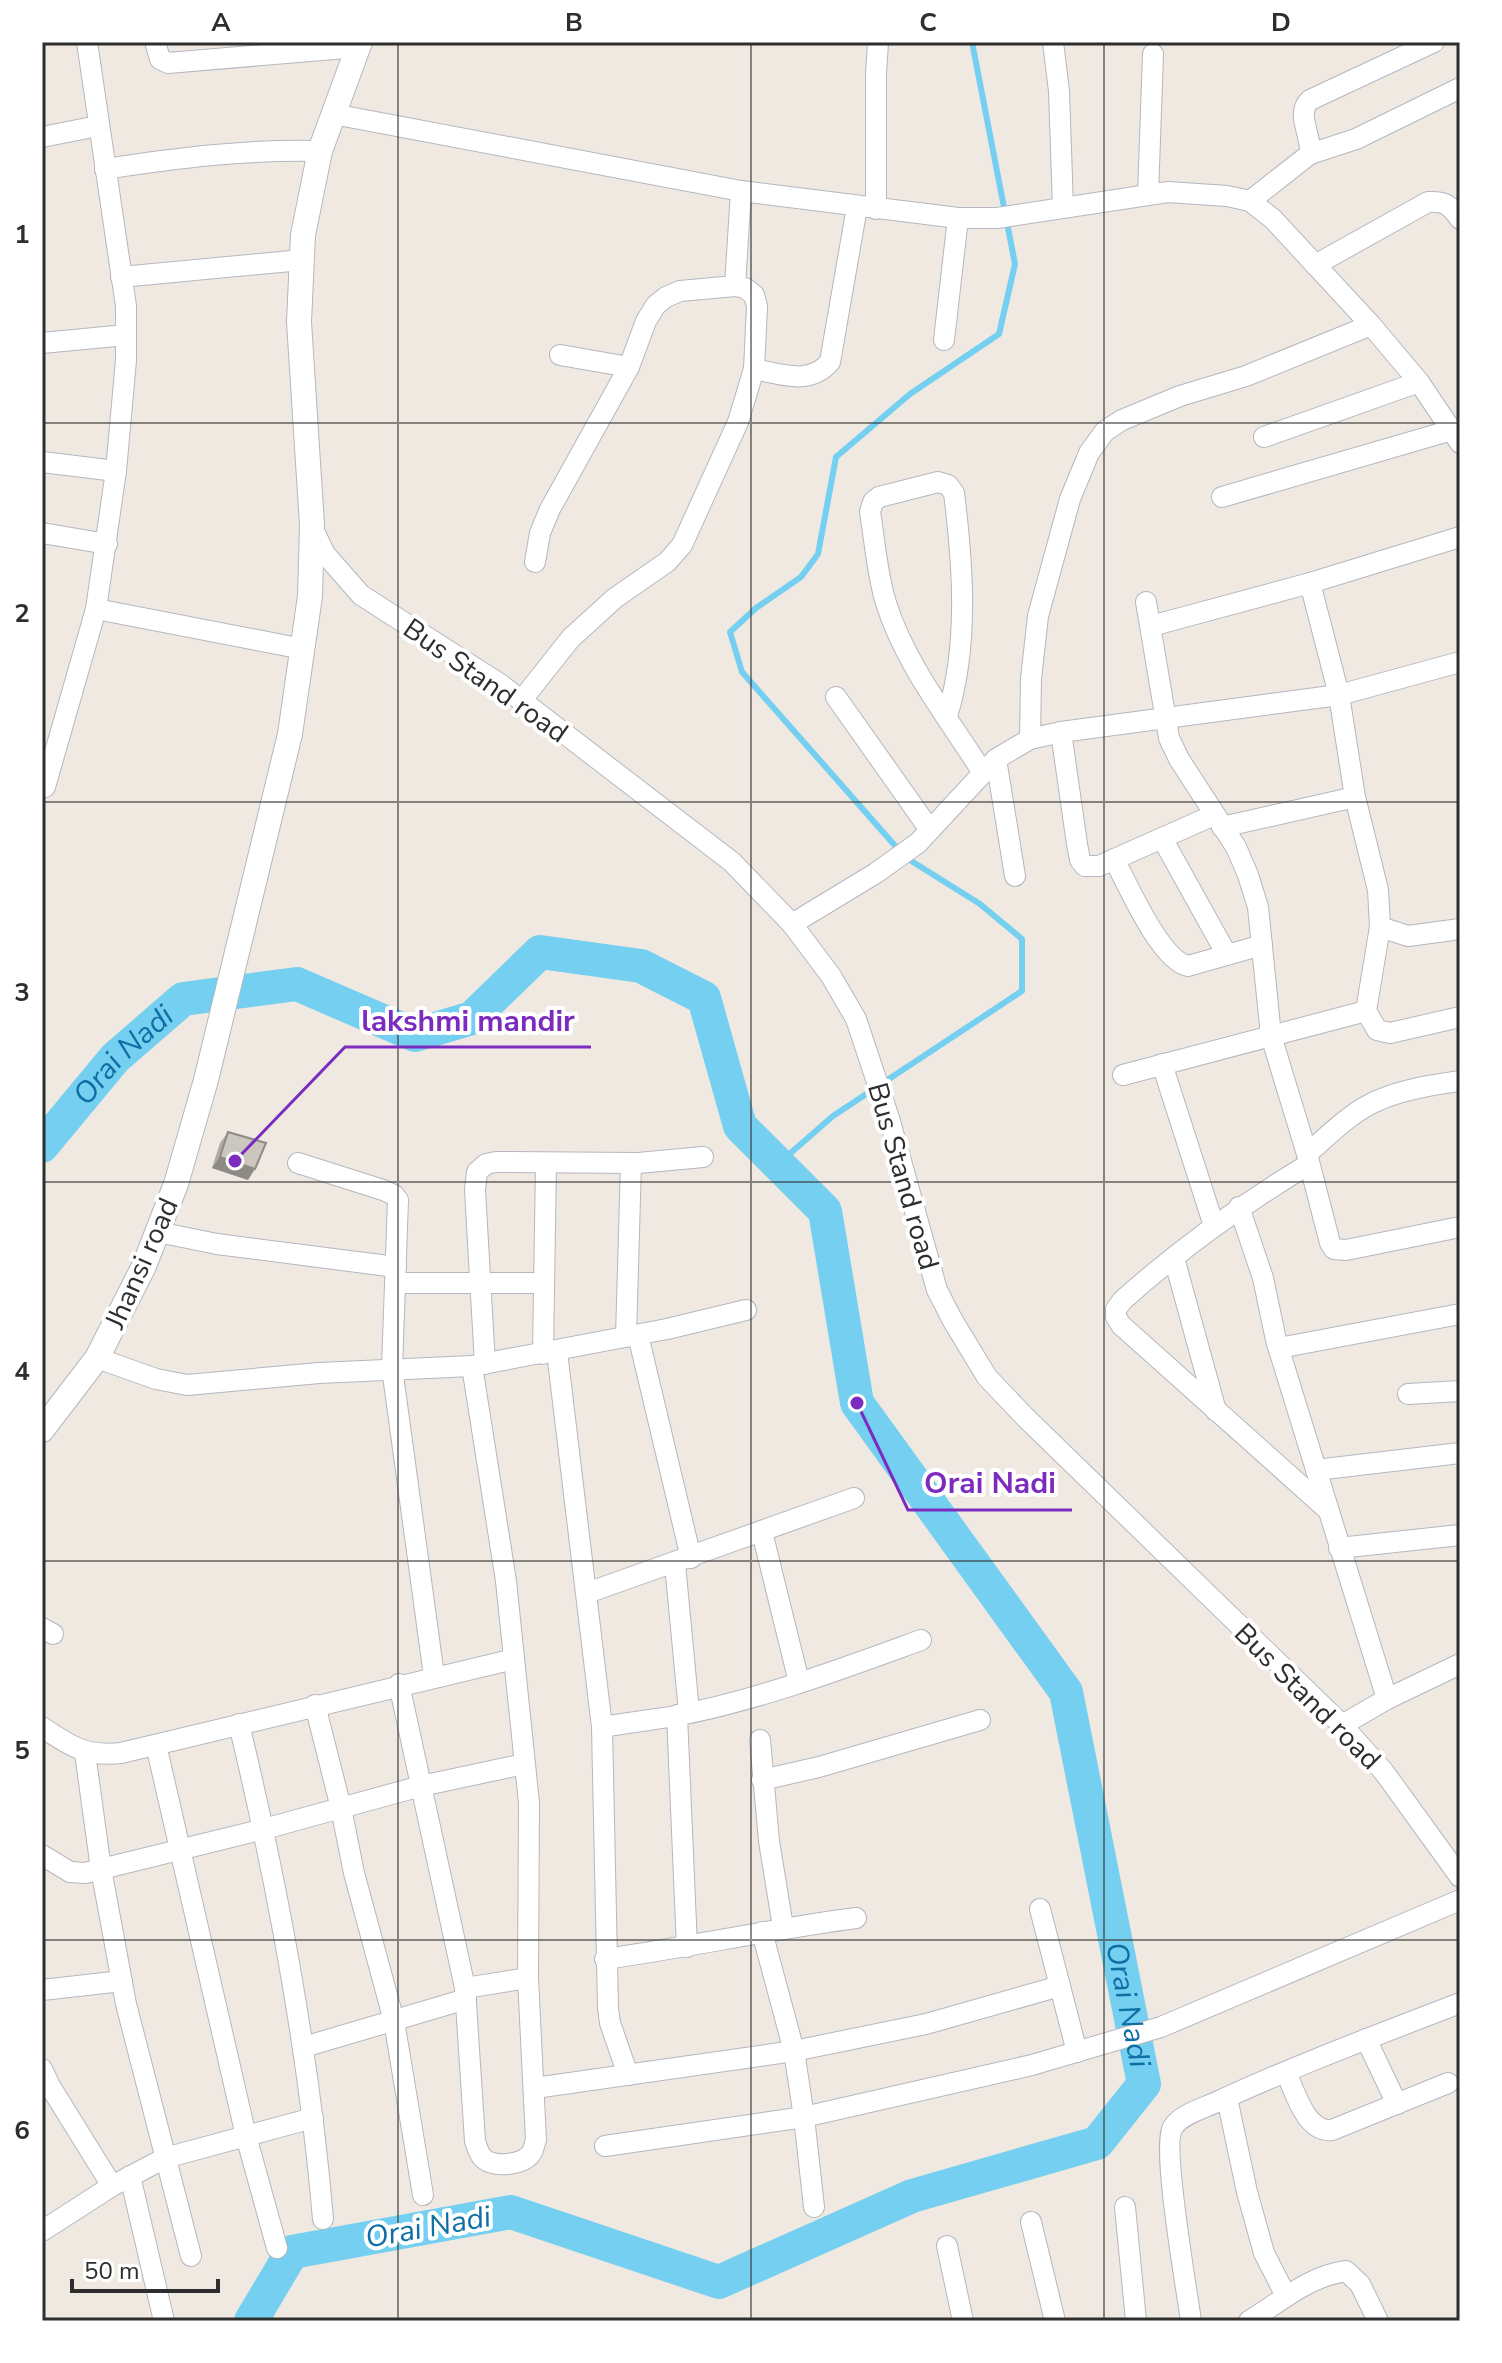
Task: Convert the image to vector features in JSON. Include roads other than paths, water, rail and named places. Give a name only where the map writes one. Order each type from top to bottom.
[{"type":"street","points":[[45,787],[96,609],[116,471],[126,335],[126,306],[87,42]]},
{"type":"street","points":[[155,42],[160,59],[168,63],[359,44]]},
{"type":"street","points":[[754,369],[812,377],[830,362],[867,208],[878,42]]},
{"type":"street","points":[[1053,42],[1059,91],[1063,208]]},
{"type":"street","points":[[1310,154],[1311,145],[1302,114],[1304,105],[1434,42]]},
{"type":"street","name":"Jhansi road","points":[[42,1430],[97,1358],[144,1266],[176,1184],[206,1080],[290,734],[310,596],[312,525],[299,322],[308,199],[320,151],[359,44]]},
{"type":"street","points":[[1148,195],[1153,54]]},
{"type":"street","points":[[1250,201],[1310,154],[1356,139],[1460,88]]},
{"type":"street","points":[[333,114],[741,191],[958,218],[997,218],[1168,192],[1227,196],[1250,201],[1273,219],[1371,325],[1453,423],[1222,497]]},
{"type":"street","points":[[42,137],[98,126]]},
{"type":"street","points":[[105,169],[204,154],[320,151]]},
{"type":"street","points":[[735,286],[741,191]]},
{"type":"street","points":[[1315,265],[1428,202],[1442,201],[1460,219]]},
{"type":"street","points":[[944,340],[958,218]]},
{"type":"street","points":[[121,277],[302,260]]},
{"type":"street","points":[[521,701],[571,638],[615,598],[667,562],[682,545],[738,422],[754,369],[757,306],[754,295],[745,288],[735,286],[680,291],[656,305],[646,321],[629,367],[550,509],[540,533],[535,562]]},
{"type":"street","points":[[1030,739],[1031,679],[1038,616],[1070,499],[1089,453],[1105,431],[1122,420],[1180,396],[1246,376],[1371,325]]},
{"type":"street","points":[[42,343],[126,335]]},
{"type":"street","points":[[560,355],[629,367]]},
{"type":"street","points":[[1264,437],[1419,382]]},
{"type":"street","points":[[42,462],[116,471]]},
{"type":"street","points":[[947,716],[957,674],[961,577],[954,493],[948,485],[938,482],[879,497],[873,502],[870,512],[885,601],[911,658],[947,716],[990,766],[1015,876]]},
{"type":"street","name":"Bus Stand road","points":[[312,525],[325,554],[361,595],[521,701],[732,862],[792,924],[831,976],[856,1019],[889,1118],[937,1290],[987,1377],[1342,1725],[1384,1772],[1460,1877]]},
{"type":"street","points":[[42,533],[107,544]]},
{"type":"street","points":[[1151,626],[1267,592],[1310,583],[1460,537]]},
{"type":"street","points":[[1310,583],[1339,695],[1355,797],[1374,865],[1380,927],[1366,1011],[1377,1030],[1390,1033],[1460,1017]]},
{"type":"street","points":[[1146,602],[1164,718],[1179,759],[1236,847],[1258,907],[1271,1036],[1326,1231],[1334,1249],[1346,1250],[1460,1227]]},
{"type":"street","points":[[96,609],[303,649]]},
{"type":"street","points":[[792,924],[876,873],[924,837],[990,766],[1030,739],[1061,732],[1339,695],[1460,662]]},
{"type":"street","points":[[836,697],[924,837]]},
{"type":"street","points":[[1061,732],[1080,860],[1092,868],[1162,838],[1218,821],[1355,797]]},
{"type":"street","points":[[1162,838],[1227,955]]},
{"type":"street","points":[[1114,859],[1158,938],[1178,964],[1188,966],[1262,945]]},
{"type":"street","points":[[1380,927],[1408,936],[1460,929]]},
{"type":"street","points":[[1123,1075],[1366,1011]]},
{"type":"street","points":[[1162,1064],[1214,1226]]},
{"type":"street","points":[[1328,1510],[1121,1325],[1116,1309],[1214,1226],[1308,1159],[1356,1113],[1377,1100],[1412,1089],[1460,1081]]},
{"type":"street","points":[[399,1684],[465,1993],[475,2141],[484,2159],[493,2164],[515,2163],[532,2153],[536,2140],[528,1978],[529,1803],[479,1365],[477,1172],[486,1164],[496,1162],[631,1163],[703,1157]]},
{"type":"street","points":[[298,1163],[394,1195],[399,1209],[392,1368],[434,1676]]},
{"type":"street","points":[[546,1163],[544,1283],[550,1353],[587,1593],[602,1727],[605,1959],[610,2023],[628,2075]]},
{"type":"street","points":[[631,1163],[632,1336],[683,1561],[687,1947]]},
{"type":"street","points":[[1239,1207],[1263,1278],[1279,1348],[1387,1699]]},
{"type":"street","points":[[158,1232],[396,1275],[480,1282],[544,1283]]},
{"type":"street","points":[[1174,1258],[1216,1411]]},
{"type":"street","points":[[97,1358],[156,1379],[187,1385],[392,1368],[479,1365],[550,1353],[746,1310]]},
{"type":"street","points":[[1279,1348],[1460,1314]]},
{"type":"street","points":[[1408,1394],[1460,1391]]},
{"type":"street","points":[[1316,1470],[1460,1453]]},
{"type":"street","points":[[587,1593],[854,1498]]},
{"type":"street","points":[[762,1532],[799,1682]]},
{"type":"street","points":[[1339,1548],[1460,1535]]},
{"type":"street","points":[[602,1727],[683,1714],[799,1682],[921,1640]]},
{"type":"street","points":[[42,1727],[85,1753],[112,1754],[514,1659]]},
{"type":"street","points":[[1342,1725],[1387,1699],[1460,1664]]},
{"type":"street","points":[[315,1705],[354,1873],[394,2021],[423,2195]]},
{"type":"street","points":[[762,1780],[819,1767],[980,1720]]},
{"type":"street","points":[[239,1724],[264,1829],[304,2047],[323,2219]]},
{"type":"street","points":[[760,1740],[769,1841],[783,1927]]},
{"type":"street","points":[[156,1745],[246,2136],[277,2248]]},
{"type":"street","points":[[85,1753],[101,1869],[122,1981],[191,2256]]},
{"type":"street","points":[[42,1855],[70,1872],[85,1873],[421,1786],[524,1764]]},
{"type":"street","points":[[605,2146],[804,2117],[1032,2065],[1161,2027],[1460,1900]]},
{"type":"street","points":[[1040,1909],[1077,2052]]},
{"type":"street","points":[[605,1959],[687,1947],[783,1927],[856,1918]]},
{"type":"street","points":[[762,1932],[794,2051],[814,2207]]},
{"type":"street","points":[[304,2047],[394,2021],[465,1993],[528,1978]]},
{"type":"street","points":[[42,1990],[122,1981]]},
{"type":"street","points":[[535,2088],[794,2051],[926,2024],[1060,1986]]},
{"type":"street","points":[[1191,2321],[1169,2140],[1174,2126],[1185,2117],[1286,2072],[1460,2003]]},
{"type":"street","points":[[1366,2039],[1397,2104]]},
{"type":"street","points":[[42,2069],[50,2086],[121,2181],[164,2321]]},
{"type":"street","points":[[1286,2072],[1308,2117],[1323,2131],[1448,2083]]},
{"type":"street","points":[[1227,2098],[1264,2253],[1286,2296]]},
{"type":"street","points":[[42,2231],[121,2181],[165,2158],[313,2118]]},
{"type":"street","points":[[1125,2207],[1136,2321]]},
{"type":"street","points":[[1031,2222],[1055,2321]]},
{"type":"street","points":[[947,2246],[963,2321]]},
{"type":"street","points":[[1249,2321],[1271,2315],[1286,2296],[1328,2273],[1346,2271],[1360,2284],[1378,2321]]},
{"type":"waterway","points":[[778,1164],[833,1116],[1022,991],[1022,939],[980,904],[905,857],[742,672],[730,632],[756,608],[801,577],[818,554],[836,457],[910,394],[999,334],[1015,264],[972,42]]},
{"type":"waterway","name":"Orai Nadi","points":[[42,1146],[115,1058],[183,999],[297,984],[415,1035],[472,1018],[540,952],[641,966],[704,998],[740,1126],[825,1211],[857,1403],[1066,1692],[1144,2084],[1097,2143],[912,2196],[719,2282],[511,2212],[292,2252],[251,2321]]},
{"type":"place","name":"lakshmi mandir","points":[[235,1161]]},
{"type":"place","name":"Orai Nadi","points":[[857,1403]]}]
